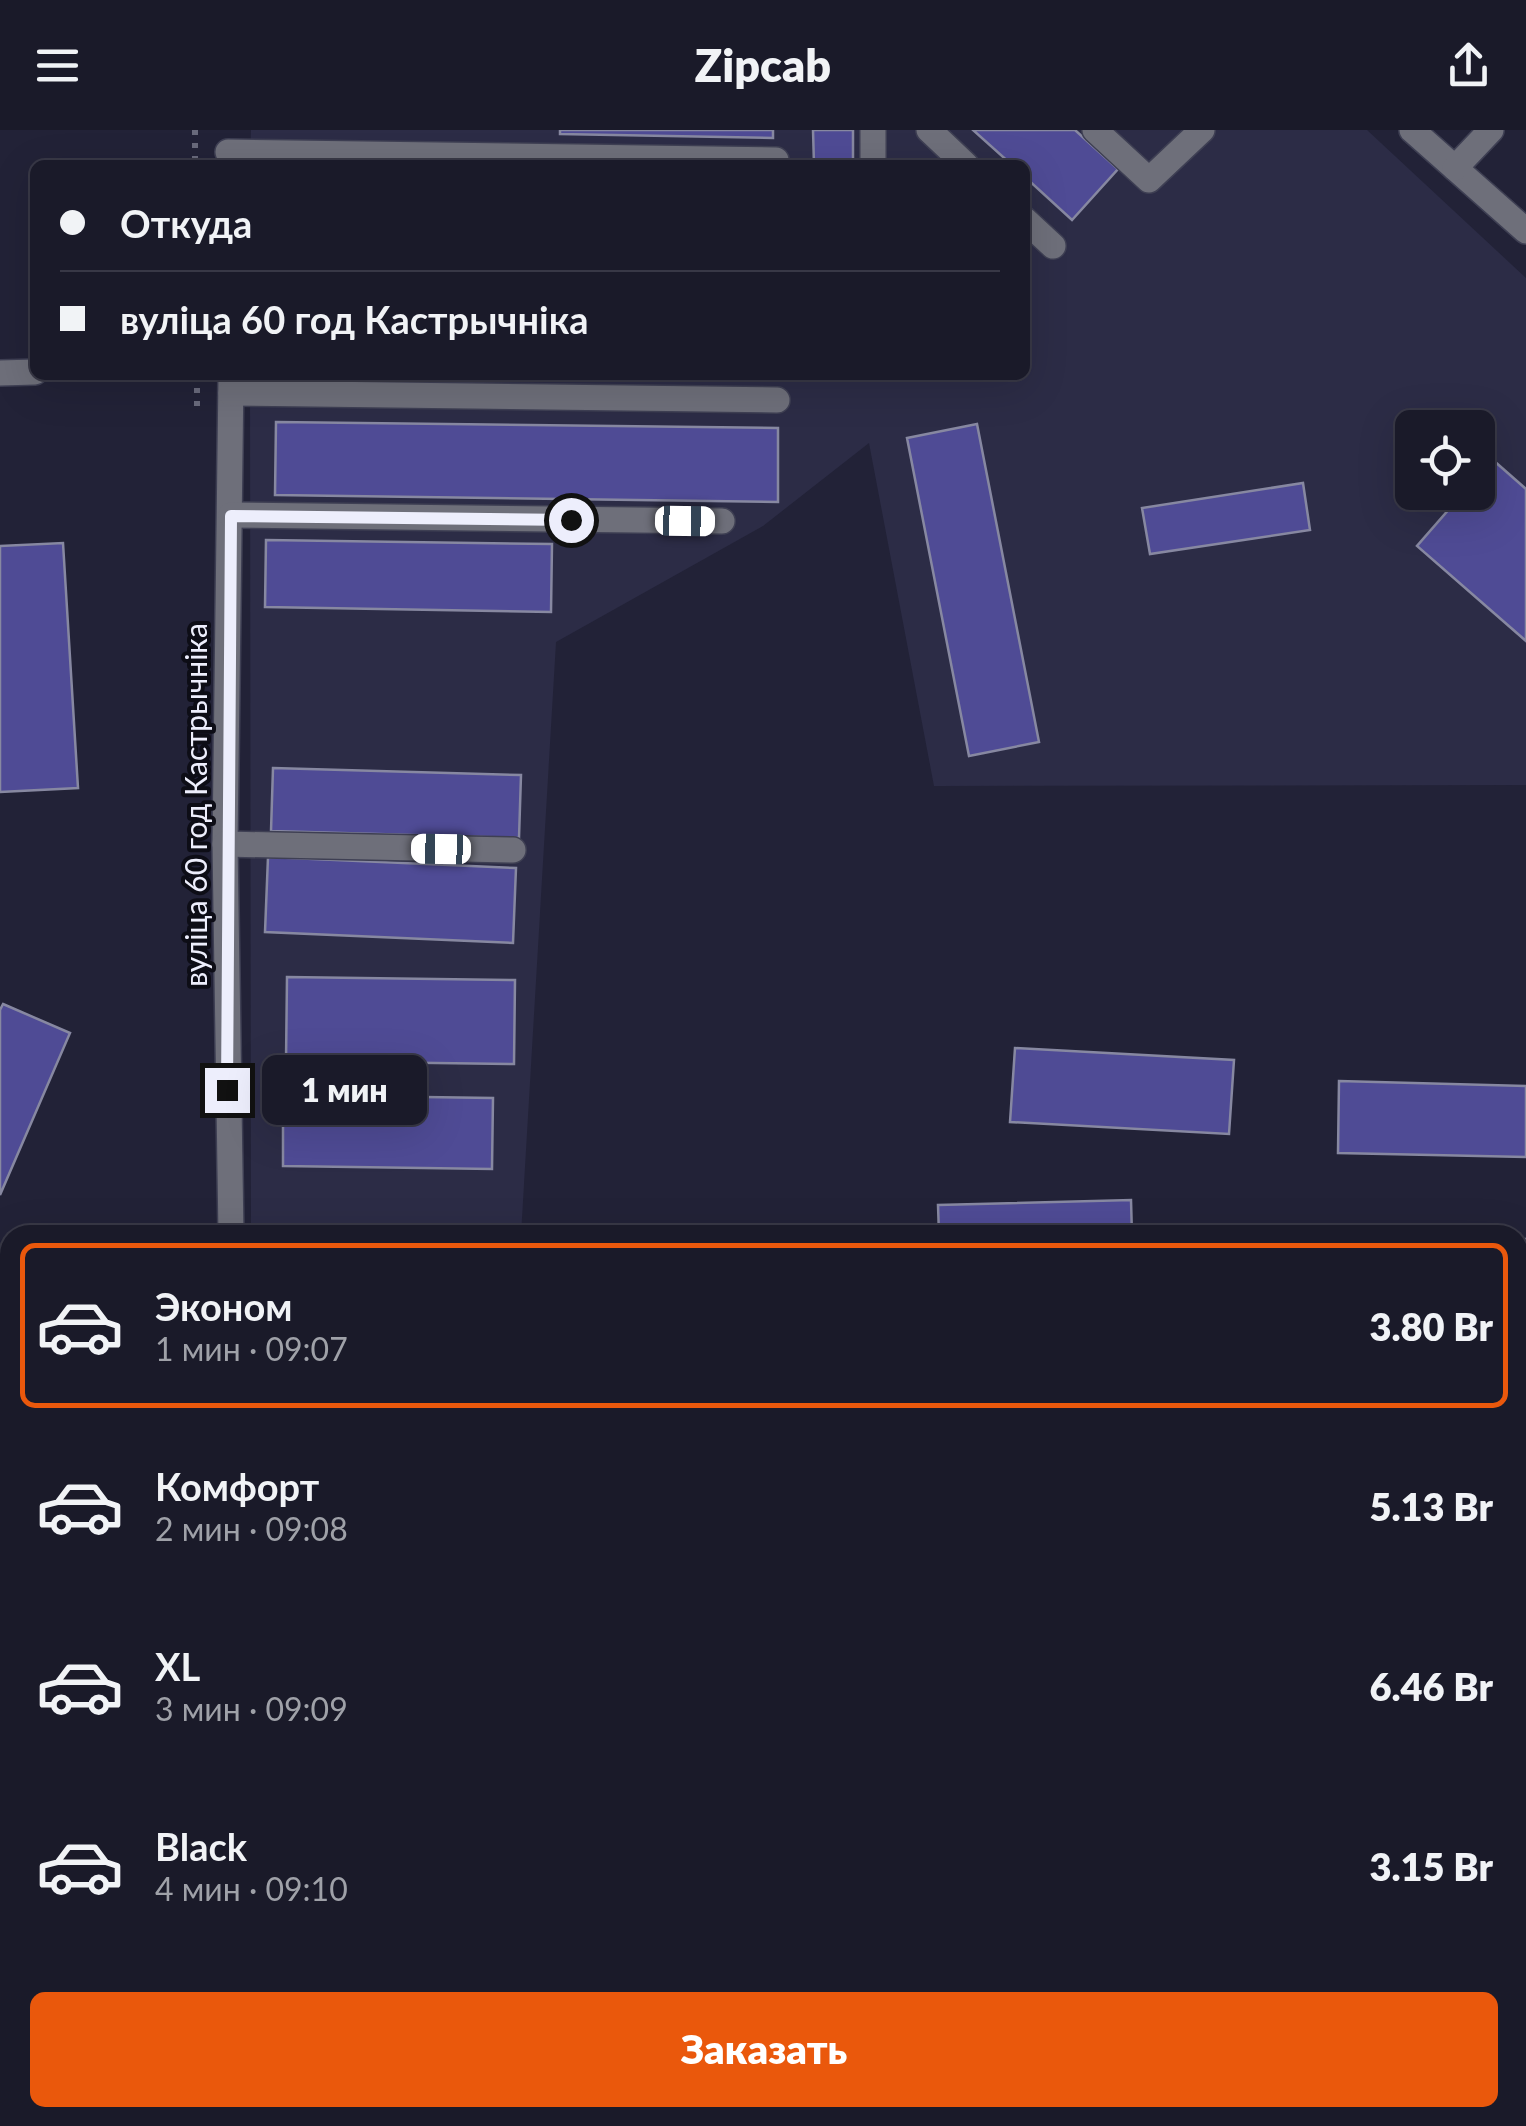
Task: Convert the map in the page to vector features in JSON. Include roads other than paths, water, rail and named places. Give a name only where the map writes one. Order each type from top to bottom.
[{"type":"street","points":[[520,130],[520,160]]},
{"type":"street","points":[[873,130],[874,160]]},
{"type":"street","points":[[929,130],[961,160]]},
{"type":"street","points":[[1095,130],[1149,180],[1202,130]]},
{"type":"street","points":[[1412,130],[1526,230]]},
{"type":"street","points":[[1455,168],[1491,130]]},
{"type":"street","points":[[228,149],[496,160]]},
{"type":"street","points":[[1030,225],[1053,246]]},
{"type":"street","points":[[0,373],[30,372]]},
{"type":"street","points":[[231,384],[776,400]]},
{"type":"street","name":"вуліца 60 год Кастрычніка","points":[[231,384],[226,844],[231,1225]]},
{"type":"street","points":[[231,516],[722,521]]},
{"type":"street","points":[[226,844],[513,850]]}]
